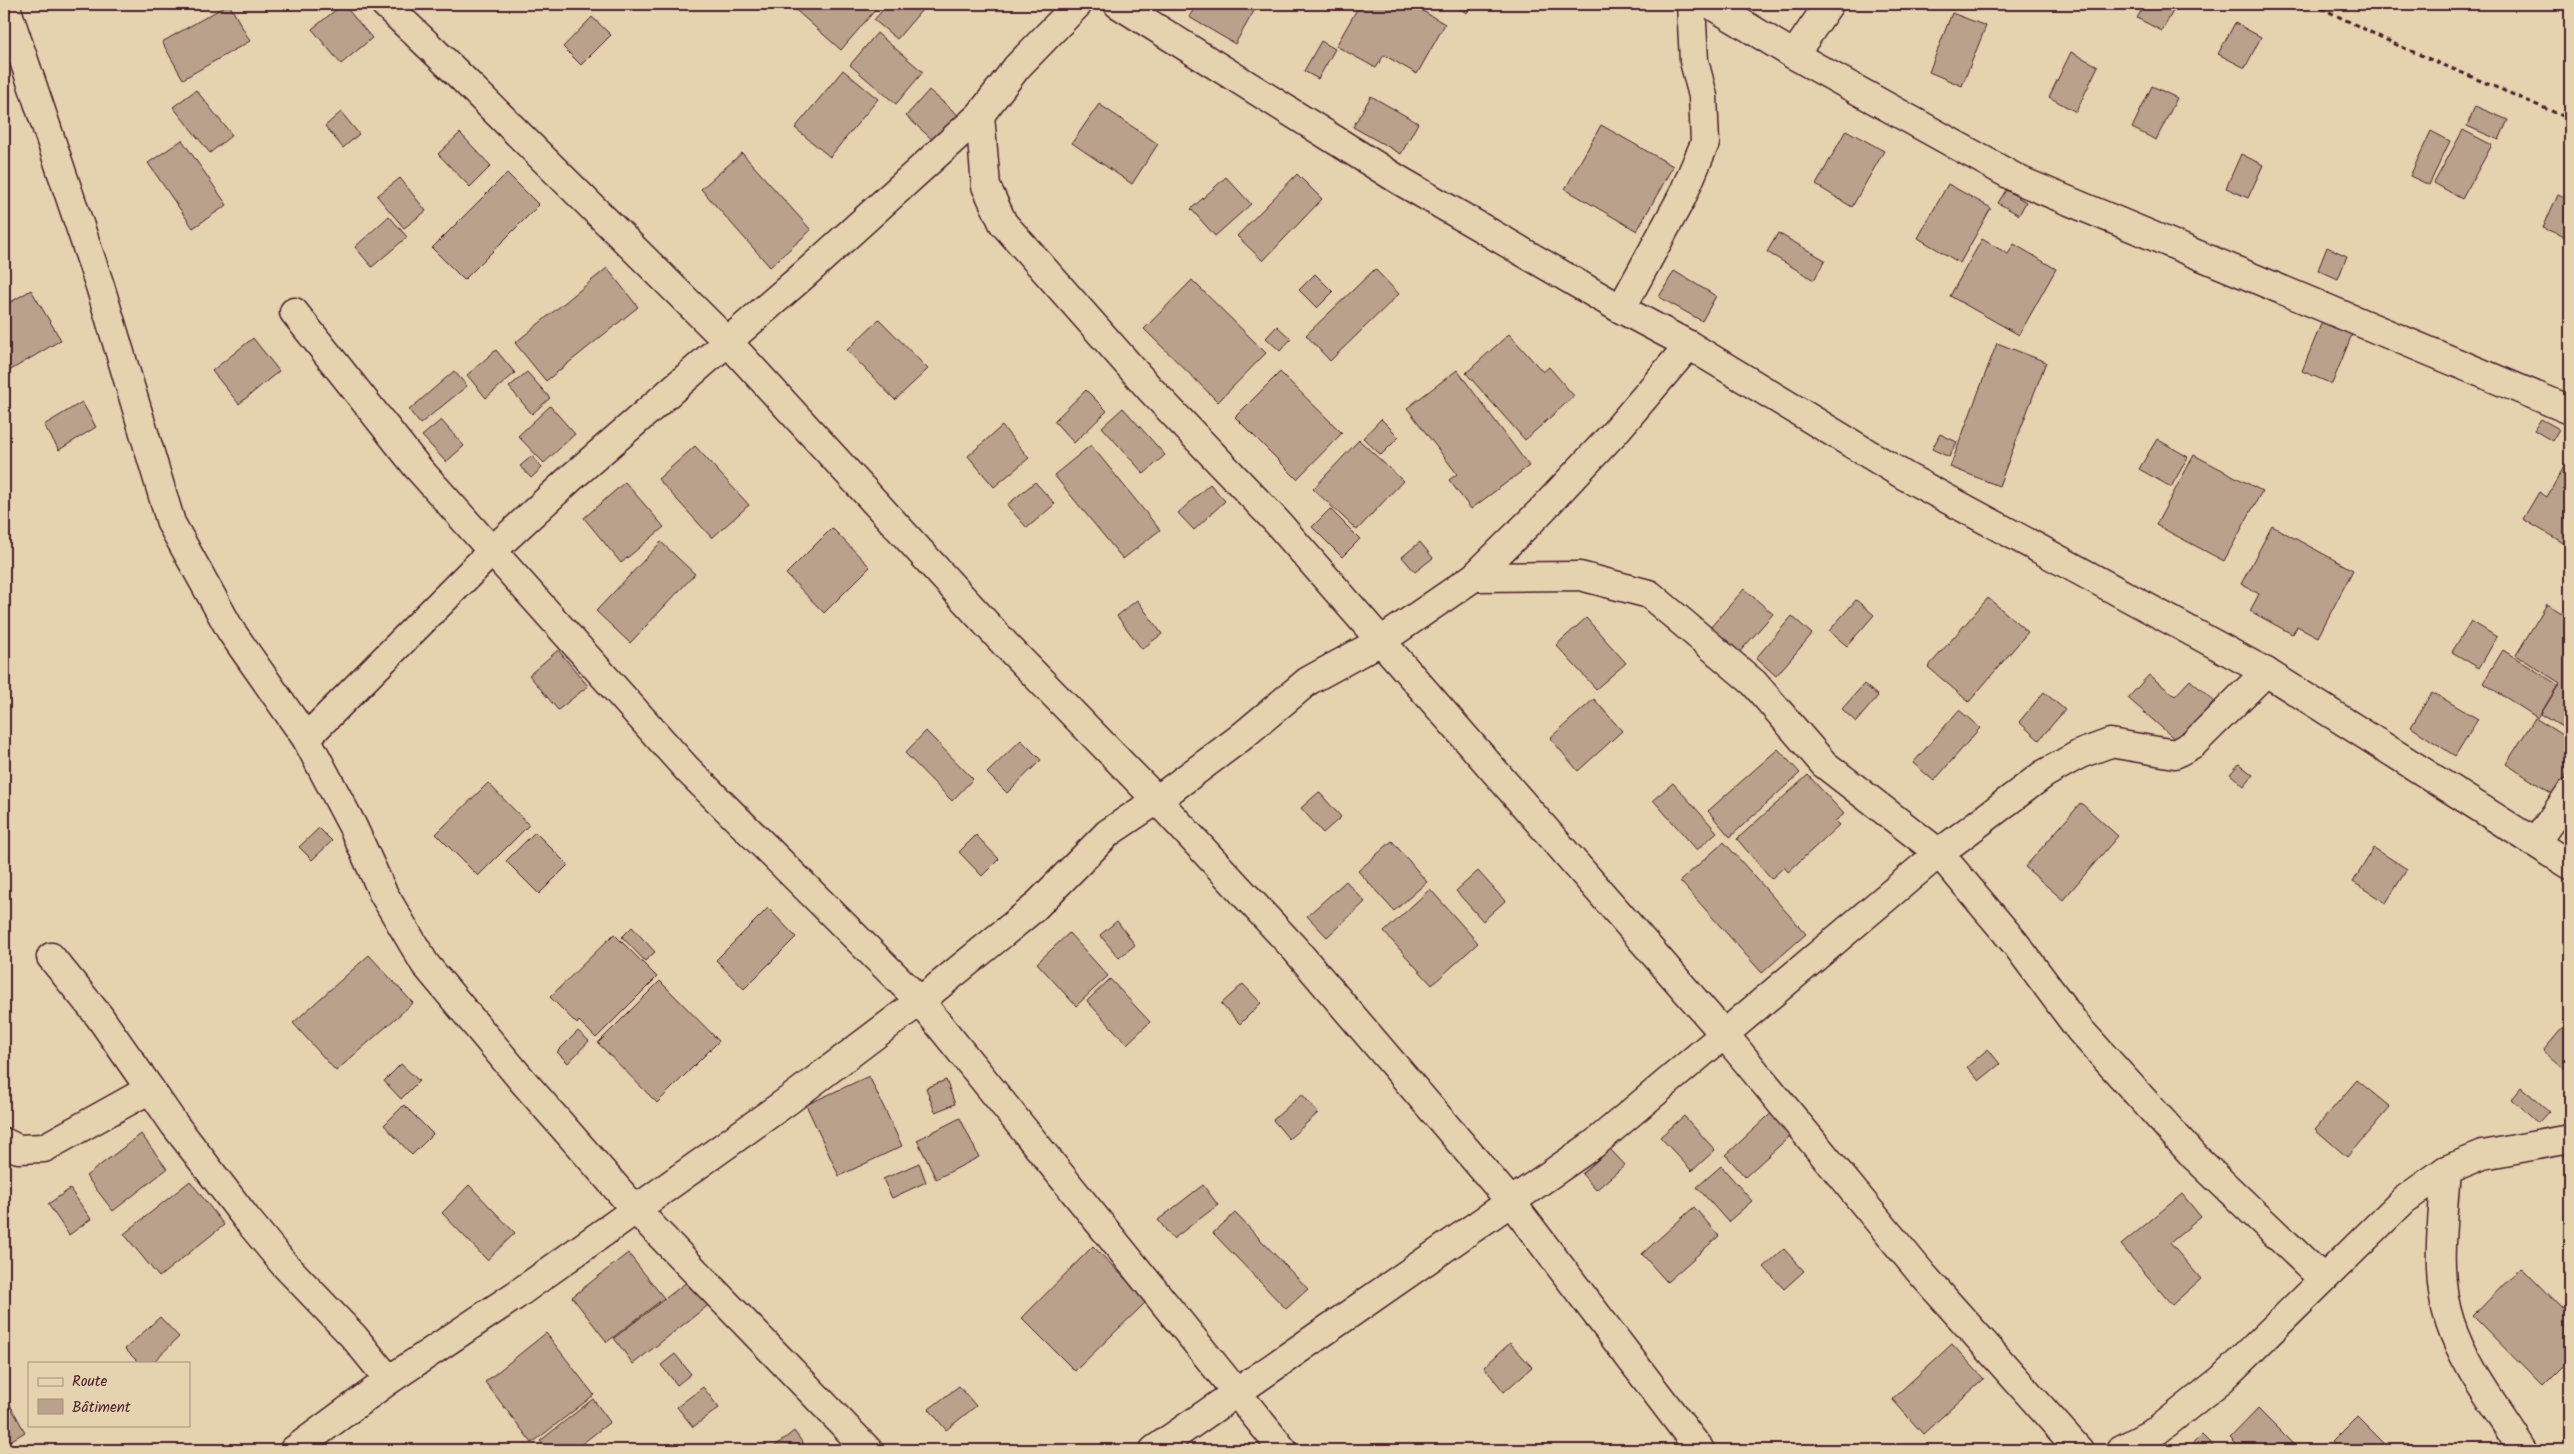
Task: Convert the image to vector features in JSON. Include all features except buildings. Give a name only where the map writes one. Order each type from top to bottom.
[{"type":"street","points":[[5,4],[100,286],[157,482],[171,523],[231,631],[306,738],[353,827],[383,892],[425,964],[522,1080],[635,1209],[868,1450]]},
{"type":"street","points":[[385,4],[463,78],[728,342],[1005,644],[1157,800],[1295,950],[1511,1202],[1700,1450]]},
{"type":"street","points":[[306,738],[493,550],[571,478],[804,275],[980,115],[1018,67],[1078,4]]},
{"type":"street","points":[[1118,4],[1399,180],[1621,309],[1689,345],[1905,476],[2080,569],[2266,672],[2570,865]]},
{"type":"street","points":[[1621,309],[1682,197],[1705,143],[1703,96],[1694,61],[1692,4]]},
{"type":"street","points":[[1710,4],[1794,56],[2021,180],[2570,410]]},
{"type":"street","points":[[1794,56],[1829,4]]},
{"type":"street","points":[[980,115],[986,186],[1003,223],[1150,389],[1277,522],[1382,641],[1724,1034],[1922,1274],[2079,1450]]},
{"type":"street","points":[[294,312],[418,468],[687,769],[920,1001],[1283,1450]]},
{"type":"street","points":[[294,1450],[389,1380],[516,1295],[789,1100],[920,1001],[1033,909],[1108,833],[1157,800],[1240,738],[1308,680],[1382,641],[1474,577],[1539,513],[1615,432],[1689,345]]},
{"type":"street","points":[[1474,577],[1580,576],[1649,594],[1754,683],[1824,764],[1939,853],[2015,943],[2079,1029],[2194,1156],[2323,1279]]},
{"type":"street","points":[[1154,1450],[1594,1144],[1939,853],[2044,774],[2080,754],[2110,743],[2175,754],[2193,744],[2266,672]]},
{"type":"street","points":[[2536,842],[2570,793]]},
{"type":"street","points":[[51,957],[98,1016],[174,1124],[252,1225],[283,1263],[354,1337],[389,1380]]},
{"type":"street","points":[[4,1142],[18,1149],[44,1148],[150,1089]]},
{"type":"street","points":[[2120,1450],[2158,1430],[2222,1379],[2404,1200],[2446,1170],[2483,1155],[2570,1139]]},
{"type":"street","points":[[2446,1170],[2440,1266],[2449,1321],[2468,1362],[2524,1450]]},
{"type":"path","points":[[2313,4],[2397,45],[2570,119]]}]
